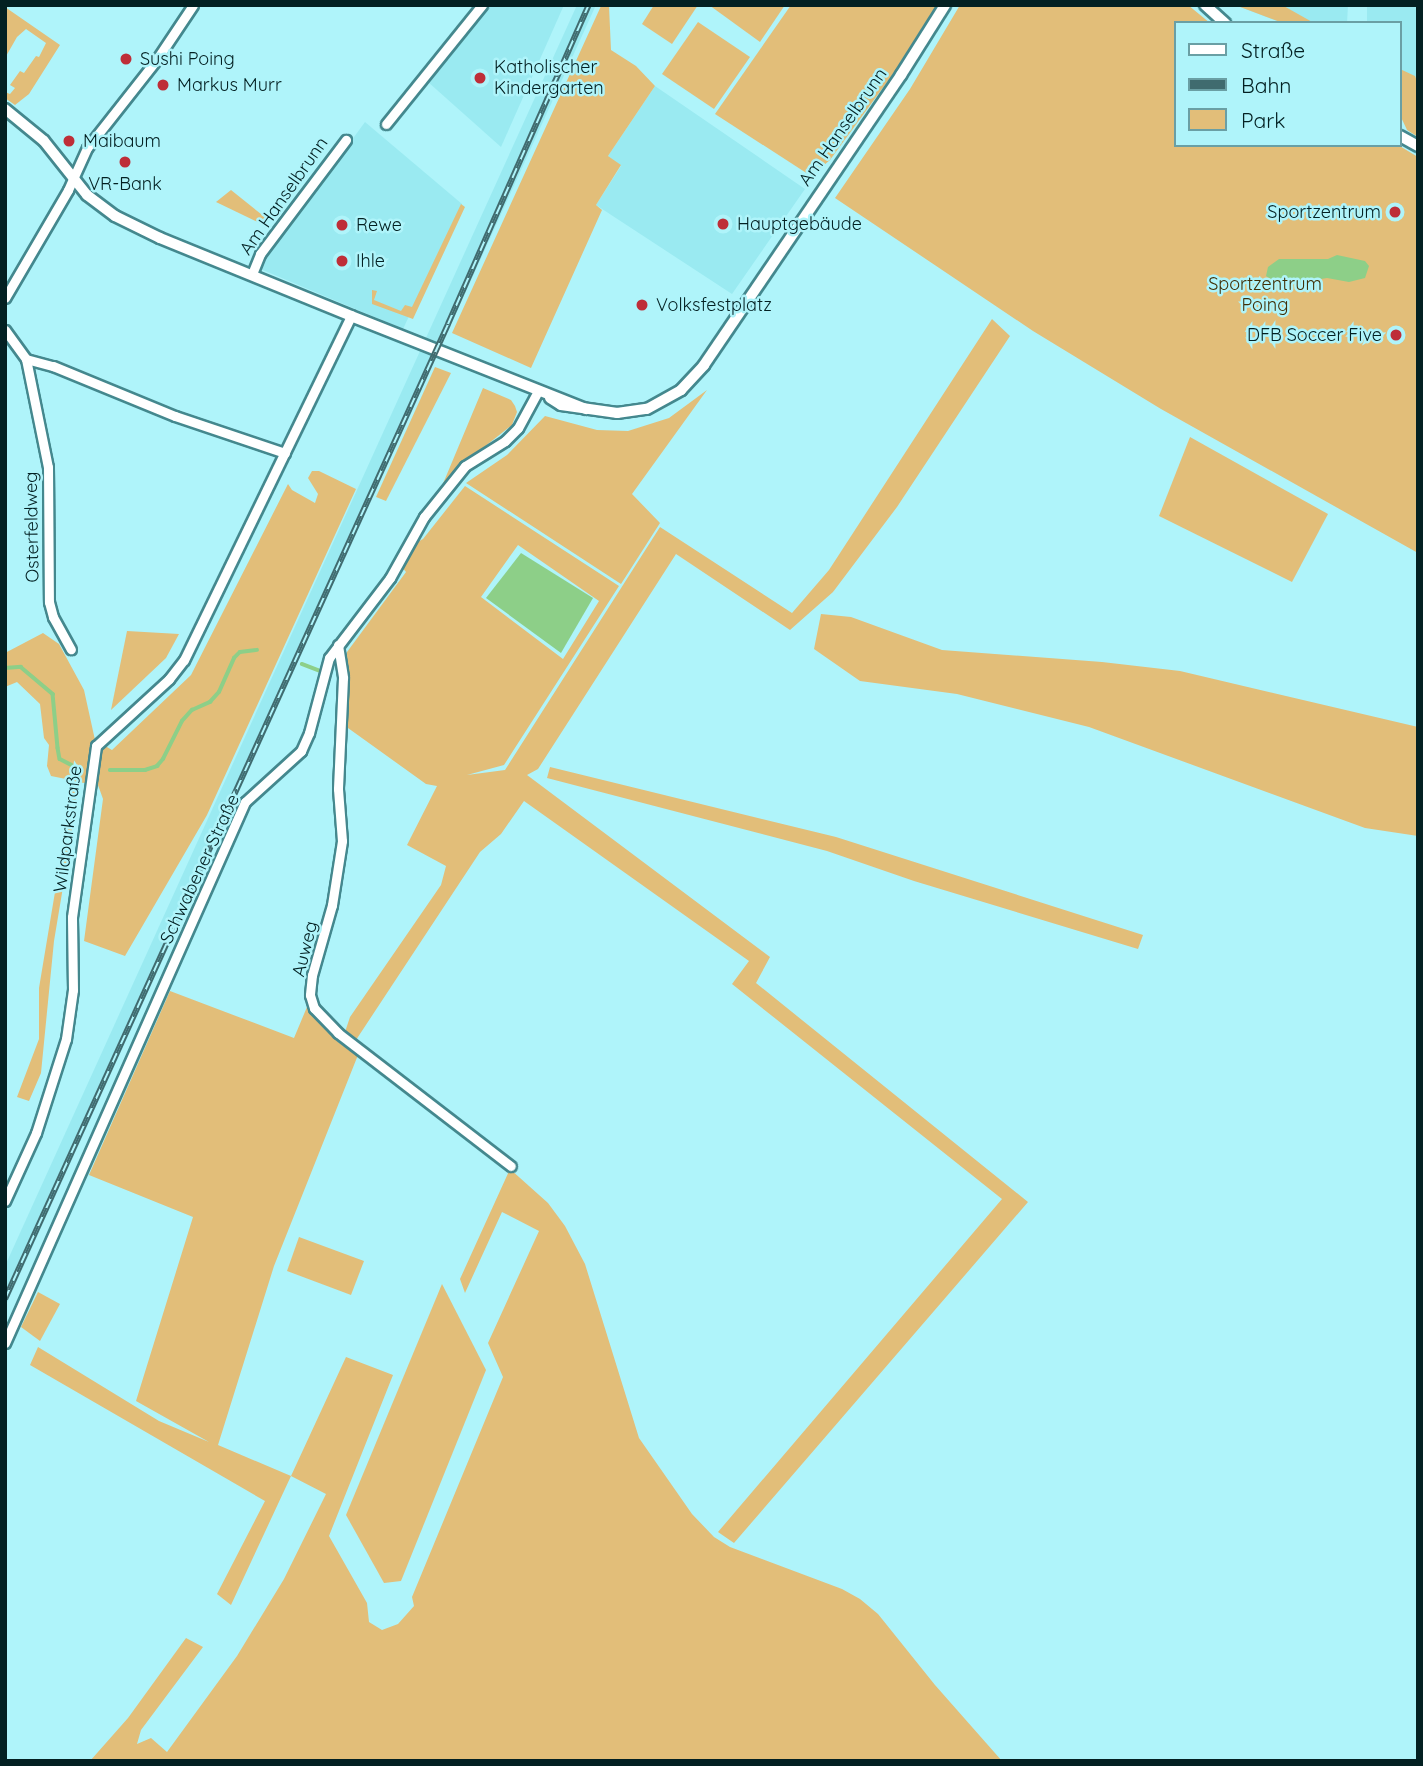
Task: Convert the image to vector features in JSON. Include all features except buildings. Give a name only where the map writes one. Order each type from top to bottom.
[{"type":"street","points":[[5,298],[68,190],[87,148],[157,59],[192,5]]},
{"type":"street","points":[[386,124],[482,5]]},
{"type":"street","name":"Am Hanselbrunn","points":[[5,109],[44,141],[87,195],[115,216],[160,238],[538,391],[561,405],[617,414],[647,409],[681,390],[692,380],[901,75],[944,5]]},
{"type":"street","points":[[1205,5],[1222,21]]},
{"type":"street","points":[[1402,137],[1418,146]]},
{"type":"street","name":"Am Hanselbrunn","points":[[252,274],[260,254],[346,140]]},
{"type":"street","name":"Wildparkstraße","points":[[5,1201],[36,1133],[66,1039],[73,990],[74,905],[96,746],[169,679],[184,660],[351,316]]},
{"type":"street","points":[[5,330],[26,359],[53,366],[175,416],[285,453]]},
{"type":"street","name":"Osterfeldweg","points":[[26,359],[48,467],[49,602],[53,617],[71,649]]},
{"type":"street","name":"Schwabener Straße","points":[[5,1343],[245,802],[301,751],[309,733],[329,658],[390,578],[412,537],[450,481],[465,466],[505,441],[518,428],[538,391]]},
{"type":"street","name":"Auweg","points":[[338,645],[343,678],[338,789],[342,841],[332,905],[312,975],[310,995],[314,1008],[338,1033],[511,1166]]},
{"type":"shaded area","name":"Katholischer Kindergarten","points":[[490,5],[564,5],[501,147],[428,82],[430,75]]},
{"type":"shaded area","points":[[577,5],[596,5],[5,1307],[5,1266]]},
{"type":"shaded area","points":[[1235,5],[1348,5],[1347,21],[1278,21]]},
{"type":"shaded area","points":[[1367,5],[1418,5],[1418,96],[1402,80],[1402,21],[1367,21]]},
{"type":"shaded area","points":[[655,86],[805,189],[732,294],[596,205],[621,166],[608,156]]},
{"type":"shaded area","points":[[365,122],[462,204],[403,329],[258,268]]},
{"type":"shaded area","points":[[1337,255],[1365,261],[1369,266],[1365,278],[1349,282],[1327,278],[1291,284],[1277,283],[1266,276],[1268,267],[1279,259],[1328,259]]},
{"type":"shaded area","points":[[521,553],[593,598],[561,653],[486,598]]},
{"type":"green space","points":[[654,5],[698,5],[672,44],[642,24]]},
{"type":"green space","points":[[709,5],[785,5],[760,42]]},
{"type":"green space","points":[[791,5],[938,5],[901,63],[830,160],[811,176],[715,114]]},
{"type":"green space","name":"Sportzentrum Poing","points":[[960,5],[1188,5],[1208,21],[1174,21],[1174,147],[1401,147],[1418,157],[1418,553],[1161,409],[1033,331],[835,198],[910,89]]},
{"type":"green space","points":[[1235,5],[1282,5],[1310,21],[1278,21]]},
{"type":"green space","points":[[601,6],[609,6],[611,50],[636,66],[655,86],[608,156],[621,165],[596,205],[602,210],[531,368],[452,333]]},
{"type":"green space","points":[[5,7],[60,45],[29,94],[15,105],[5,98],[5,92],[10,94],[15,88],[10,85],[20,71],[24,73],[36,56],[39,57],[46,43],[26,29],[17,37],[5,58]]},
{"type":"green space","points":[[698,22],[750,57],[714,109],[662,74]]},
{"type":"green space","points":[[1402,70],[1415,76],[1418,84],[1418,137],[1407,130],[1402,119]]},
{"type":"green space","points":[[231,190],[266,218],[262,224],[216,202]]},
{"type":"green space","points":[[461,204],[465,207],[413,319],[372,304],[372,290],[377,291],[374,300],[401,311],[405,305],[412,307]]},
{"type":"green space","points":[[992,319],[1010,336],[897,507],[833,592],[790,630],[676,554],[538,769],[527,775],[770,957],[756,983],[1028,1202],[734,1543],[718,1532],[1002,1199],[732,984],[749,961],[524,801],[501,834],[480,852],[356,1040],[345,1032],[350,1017],[441,885],[446,866],[407,845],[437,786],[426,784],[348,728],[347,652],[406,572],[401,566],[414,544],[423,539],[465,486],[619,586],[504,765],[467,775],[505,770],[660,527],[792,613],[829,570]],"holes":[[[518,545],[599,601],[563,659],[481,597]]]},
{"type":"green space","points":[[435,367],[451,373],[386,501],[376,497]]},
{"type":"green space","points":[[483,388],[511,400],[517,412],[512,425],[464,463],[442,486]]},
{"type":"green space","points":[[707,390],[632,494],[660,523],[621,584],[466,483],[507,455],[545,416],[597,430],[628,431],[669,418]]},
{"type":"green space","points":[[1190,437],[1328,514],[1292,582],[1159,516]]},
{"type":"green space","points":[[312,471],[319,471],[356,489],[207,815],[125,956],[84,941],[103,799],[98,785],[78,782],[71,839],[63,839],[71,780],[51,776],[47,766],[49,745],[44,738],[40,704],[17,682],[5,687],[5,653],[43,633],[59,644],[84,690],[95,740],[112,750],[191,675],[288,484],[292,490],[315,503],[318,494],[308,478]]},
{"type":"green space","points":[[821,614],[851,617],[942,650],[1102,662],[1180,671],[1418,727],[1418,836],[1365,828],[1089,727],[957,694],[860,681],[814,649]]},
{"type":"green space","points":[[127,631],[179,634],[166,658],[111,710]]},
{"type":"green space","points":[[550,767],[836,837],[1143,935],[1138,949],[914,881],[827,851],[547,778]]},
{"type":"green space","points":[[62,850],[69,851],[54,941],[41,1073],[29,1101],[17,1097],[39,1039],[39,988]]},
{"type":"green space","points":[[170,991],[294,1038],[307,1007],[338,1042],[358,1055],[274,1266],[218,1445],[291,1476],[231,1605],[217,1594],[265,1501],[30,1365],[38,1347],[159,1421],[209,1442],[136,1401],[193,1217],[89,1175]]},
{"type":"green space","points":[[510,1169],[548,1203],[565,1226],[585,1264],[639,1438],[692,1514],[714,1537],[730,1547],[842,1589],[860,1599],[878,1614],[935,1685],[1002,1761],[90,1761],[128,1718],[186,1638],[203,1647],[141,1730],[137,1744],[151,1738],[167,1752],[237,1656],[284,1579],[326,1494],[291,1476],[346,1357],[393,1375],[329,1536],[367,1603],[369,1622],[382,1630],[398,1624],[414,1606],[412,1597],[503,1377],[488,1343],[539,1231],[502,1212],[465,1293],[460,1279]]},
{"type":"green space","points":[[299,1237],[364,1261],[351,1295],[287,1271]]},
{"type":"green space","points":[[442,1284],[486,1370],[401,1581],[384,1583],[346,1515]]},
{"type":"green space","points":[[38,1292],[60,1304],[40,1341],[21,1327]]},
{"type":"waterway","points":[[110,770],[145,770],[157,766],[182,721],[192,710],[210,702],[219,692],[234,658],[240,652],[257,650]]},
{"type":"waterway","points":[[302,664],[320,671]]},
{"type":"waterway","points":[[5,668],[21,667],[53,694],[60,759],[72,765]]},
{"type":"railway","points":[[5,1299],[448,324],[589,5]]},
{"type":"place","name":"Sushi Poing","points":[[126,59]]},
{"type":"place","name":"Katholischer Kindergarten","points":[[480,78]]},
{"type":"place","name":"Markus Murr","points":[[163,85]]},
{"type":"place","name":"Maibaum","points":[[69,141]]},
{"type":"place","name":"VR-Bank","points":[[125,162]]},
{"type":"place","name":"Sportzentrum","points":[[1395,212]]},
{"type":"place","name":"Hauptgebäude","points":[[723,224]]},
{"type":"place","name":"Rewe","points":[[342,225]]},
{"type":"place","name":"Ihle","points":[[342,261]]},
{"type":"place","name":"Volksfestplatz","points":[[642,305]]},
{"type":"place","name":"DFB Soccer Five","points":[[1396,335]]}]
